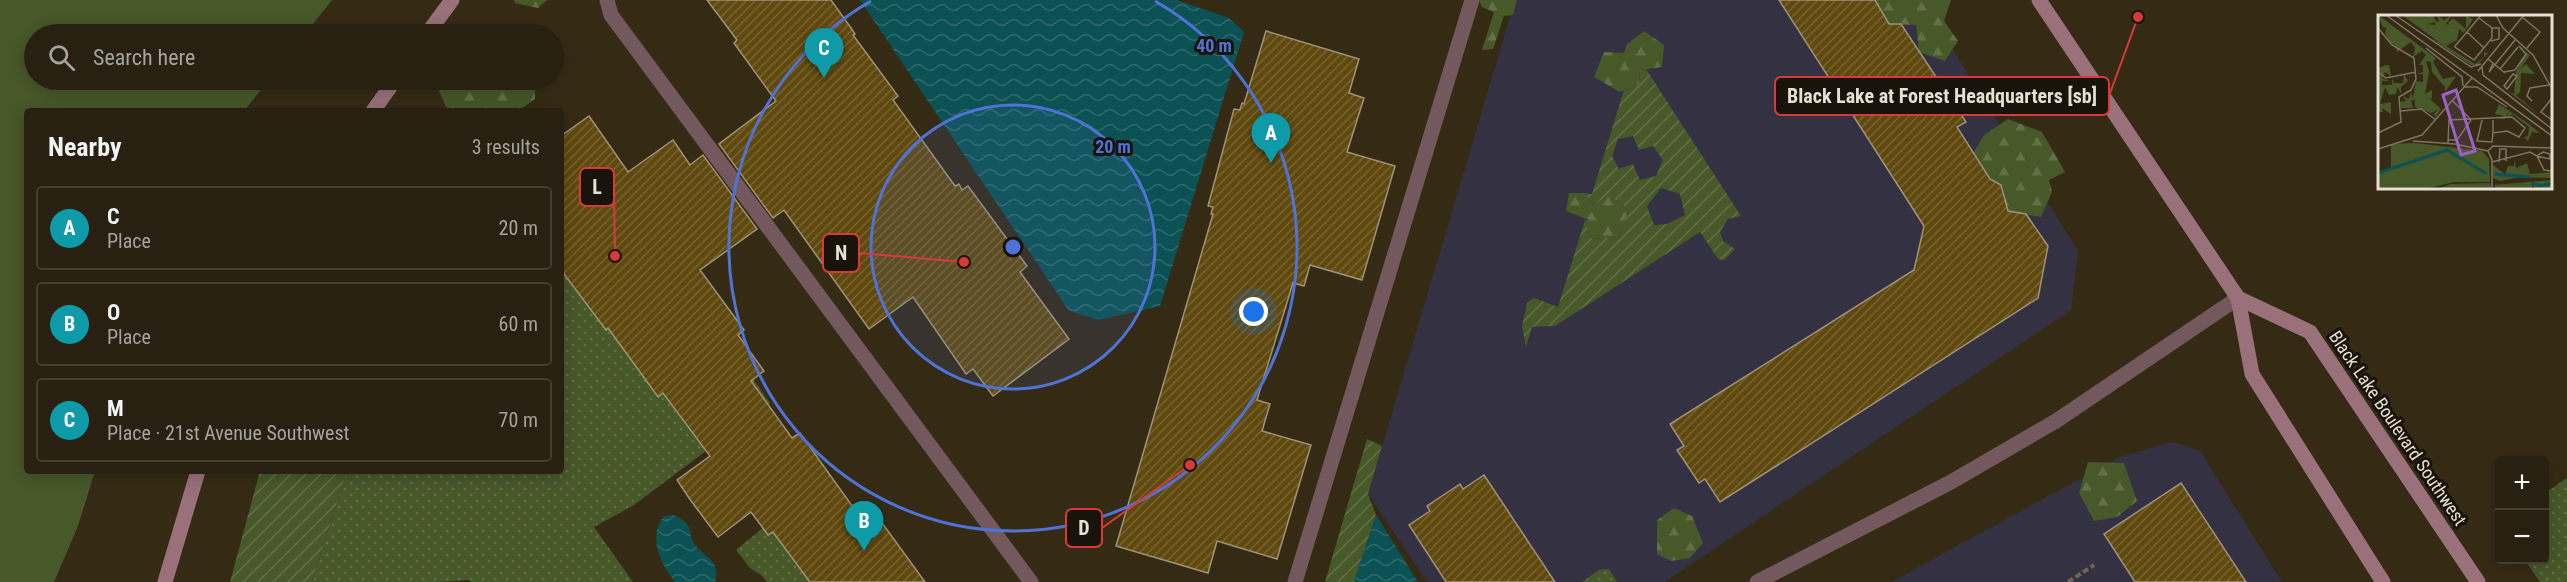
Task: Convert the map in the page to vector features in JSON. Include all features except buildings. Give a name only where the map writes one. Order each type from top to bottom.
[{"type":"street","points":[[434,24],[452,0]]},
{"type":"street","points":[[2039,0],[2238,298],[2252,374],[2383,582]]},
{"type":"street","points":[[375,108],[388,90]]},
{"type":"street","name":"Black Lake Boulevard Southwest","points":[[2238,298],[2310,332],[2478,582]]},
{"type":"street","points":[[165,582],[197,474]]},
{"type":"lane","points":[[607,0],[611,15],[1031,582]]},
{"type":"lane","points":[[1295,582],[1472,0]]},
{"type":"lane","points":[[1757,582],[1951,482],[2056,421],[2238,298]]},
{"type":"path","points":[[2068,582],[2094,565]]},
{"type":"shaded area","points":[[1515,0],[1922,0],[2078,251],[2071,310],[1665,582],[1427,582],[1368,494]]},
{"type":"shaded area","points":[[2172,442],[2200,451],[2282,582],[1891,582],[2120,457]]},
{"type":"green space","points":[[0,0],[332,0],[313,24],[24,24],[24,90],[261,90],[246,108],[24,108],[24,474],[94,474],[78,526],[54,582],[0,582]]},
{"type":"green space","points":[[514,0],[547,0],[538,8],[515,3]]},
{"type":"green space","points":[[1479,0],[1517,0],[1513,15],[1504,16],[1493,49],[1482,50],[1494,12],[1482,7]]},
{"type":"green space","points":[[1875,0],[1951,0],[1944,21],[1958,41],[1945,61],[1919,52],[1916,25],[1889,24]]},
{"type":"green space","points":[[1644,31],[1664,45],[1662,67],[1640,70],[1639,84],[1620,92],[1594,77],[1604,52],[1624,53],[1627,44]]},
{"type":"green space","points":[[1646,69],[1741,216],[1728,219],[1720,232],[1723,241],[1735,249],[1724,260],[1718,259],[1700,232],[1555,326],[1532,327],[1526,347],[1522,327],[1527,303],[1534,298],[1558,307],[1585,220],[1590,220],[1587,229],[1592,239],[1619,237],[1629,210],[1609,195],[1593,205],[1584,193],[1592,194],[1624,90],[1639,84],[1640,70]],"holes":[[[1633,136],[1639,150],[1653,146],[1663,160],[1656,176],[1640,180],[1633,164],[1619,169],[1612,156],[1618,139]],[[1661,188],[1680,194],[1685,215],[1667,224],[1654,225],[1647,206]]]},
{"type":"green space","points":[[535,90],[535,99],[522,108],[447,108],[439,91]]},
{"type":"green space","points":[[2008,119],[2042,132],[2065,172],[2049,180],[2052,192],[2041,217],[2008,211],[1974,152],[1984,135]]},
{"type":"green space","points":[[1569,193],[1584,193],[1593,205],[1609,195],[1629,210],[1619,237],[1592,239],[1587,229],[1589,220],[1566,211]]},
{"type":"green space","points":[[564,274],[605,330],[613,325],[641,373],[658,396],[663,393],[687,426],[753,379],[770,403],[634,505],[594,527],[633,582],[471,582],[469,580],[312,582],[346,474],[564,474]]},
{"type":"green space","points":[[1367,439],[1382,446],[1368,494],[1376,515],[1354,582],[1325,582]]},
{"type":"green space","points":[[2088,462],[2124,463],[2137,501],[2117,517],[2094,521],[2079,493]]},
{"type":"green space","points":[[259,474],[346,474],[312,582],[230,582]]},
{"type":"green space","points":[[2567,478],[2567,582],[2540,582],[2528,564],[2549,564],[2549,490]]},
{"type":"green space","points":[[1674,508],[1692,516],[1703,543],[1690,558],[1671,561],[1657,554],[1657,520]]},
{"type":"green space","points":[[788,522],[797,564],[810,582],[767,582],[750,568],[736,550],[763,528],[768,535]]},
{"type":"green space","points":[[1609,569],[1617,582],[1582,582],[1599,570]]},
{"type":"water","points":[[860,0],[1177,0],[1229,18],[1244,32],[1160,306],[1099,320],[1069,311]]},
{"type":"water","points":[[673,515],[685,522],[697,547],[715,566],[715,582],[675,582],[670,575],[661,559],[656,541],[659,524],[664,516]]},
{"type":"water","points":[[1376,515],[1418,582],[1354,582]]},
{"type":"place","name":"Black Lake at Forest Headquarters [sb]","points":[[2138,17]]},
{"type":"place","name":"M","points":[[824,78]]},
{"type":"place","name":"C","points":[[1271,163]]},
{"type":"place","name":"L","points":[[615,256]]},
{"type":"place","name":"N","points":[[964,262]]},
{"type":"place","name":"D","points":[[1190,465]]},
{"type":"place","name":"O","points":[[864,551]]}]
